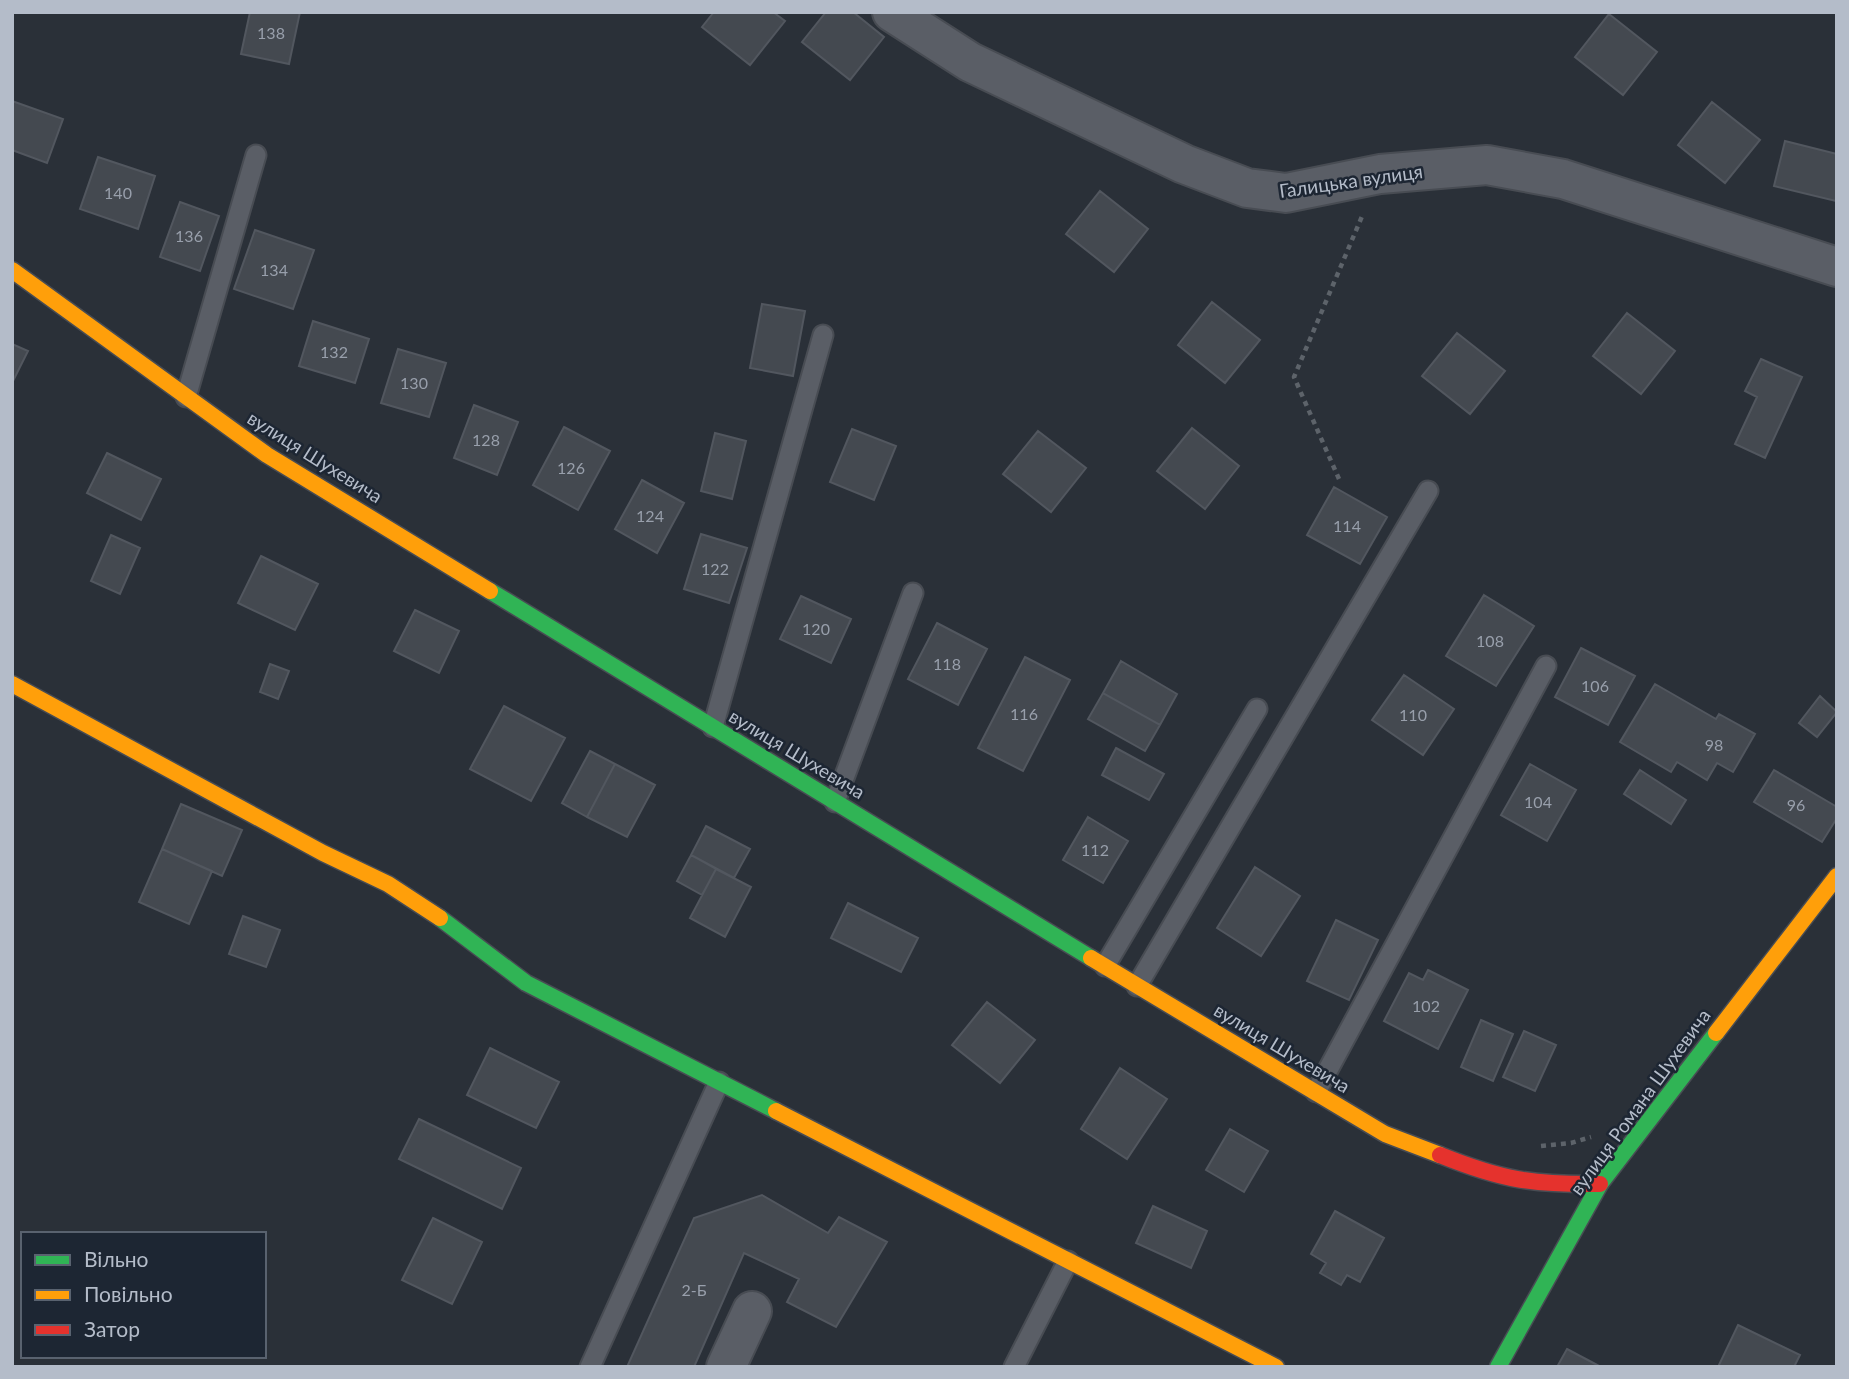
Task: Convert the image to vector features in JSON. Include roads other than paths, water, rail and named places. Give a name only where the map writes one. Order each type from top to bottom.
[{"type":"street","name":"Галицька вулиця","points":[[892,12],[970,62],[1184,164],[1247,188],[1286,193],[1380,174],[1487,165],[1563,179],[1837,267]]},
{"type":"street","name":"вулиця Шухевича","points":[[12,270],[267,455],[1385,1134],[1490,1175],[1542,1185],[1600,1184]]},
{"type":"street","points":[[12,684],[323,853],[388,884],[445,921],[526,983],[1276,1367]]},
{"type":"street","name":"вулиця Романа Шухевича","points":[[1498,1367],[1600,1184],[1837,876]]},
{"type":"street","points":[[726,1367],[752,1311]]},
{"type":"lane","points":[[186,397],[256,155]]},
{"type":"lane","points":[[713,727],[824,335]]},
{"type":"lane","points":[[1138,986],[1429,491]]},
{"type":"lane","points":[[835,802],[913,593]]},
{"type":"lane","points":[[1316,1092],[1546,666]]},
{"type":"lane","points":[[1105,966],[1256,709]]},
{"type":"lane","points":[[590,1367],[719,1082]]},
{"type":"lane","points":[[1014,1367],[1068,1261]]}]
